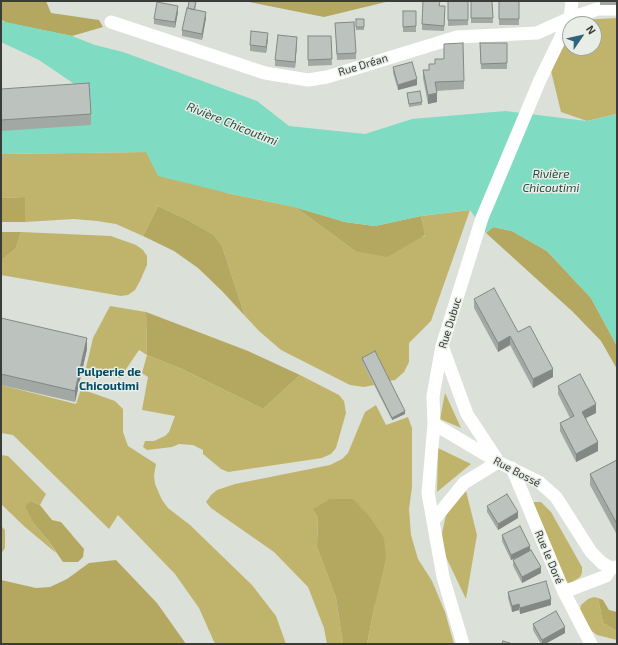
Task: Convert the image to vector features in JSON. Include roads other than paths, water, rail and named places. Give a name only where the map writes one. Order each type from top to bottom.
[{"type":"street","name":"Rue Dubuc","points":[[570,16],[572,1]]},
{"type":"street","name":"Rue Dréan","points":[[576,16],[598,9],[617,9]]},
{"type":"street","name":"Rue Dréan","points":[[111,22],[265,73],[308,80],[327,77],[457,37],[537,33],[562,22]]},
{"type":"street","name":"Rue Dubuc","points":[[463,644],[444,577],[428,493],[434,424],[433,396],[442,346],[482,218],[540,80],[562,35]]},
{"type":"street","points":[[433,520],[464,483],[498,462],[467,414],[442,346]]},
{"type":"street","name":"Rue Bossé","points":[[434,424],[498,462],[540,482],[556,496],[591,552],[602,563],[614,568]]},
{"type":"street","name":"Rue le Doré","points":[[512,468],[564,592],[591,644]]},
{"type":"street","points":[[564,592],[606,576],[614,568]]},
{"type":"water","name":"Rivière Chicoutimi","points":[[1,21],[72,36],[95,45],[123,52],[257,101],[289,126],[365,134],[412,119],[505,111],[587,121],[617,114],[617,346],[591,298],[547,251],[512,231],[493,227],[486,233],[470,210],[421,216],[375,226],[345,222],[294,207],[227,193],[158,176],[146,152],[1,154],[1,131],[89,94],[39,60],[1,42]]},
{"type":"district","name":"Pulperie de Chicoutimi","points":[[109,379]]}]
